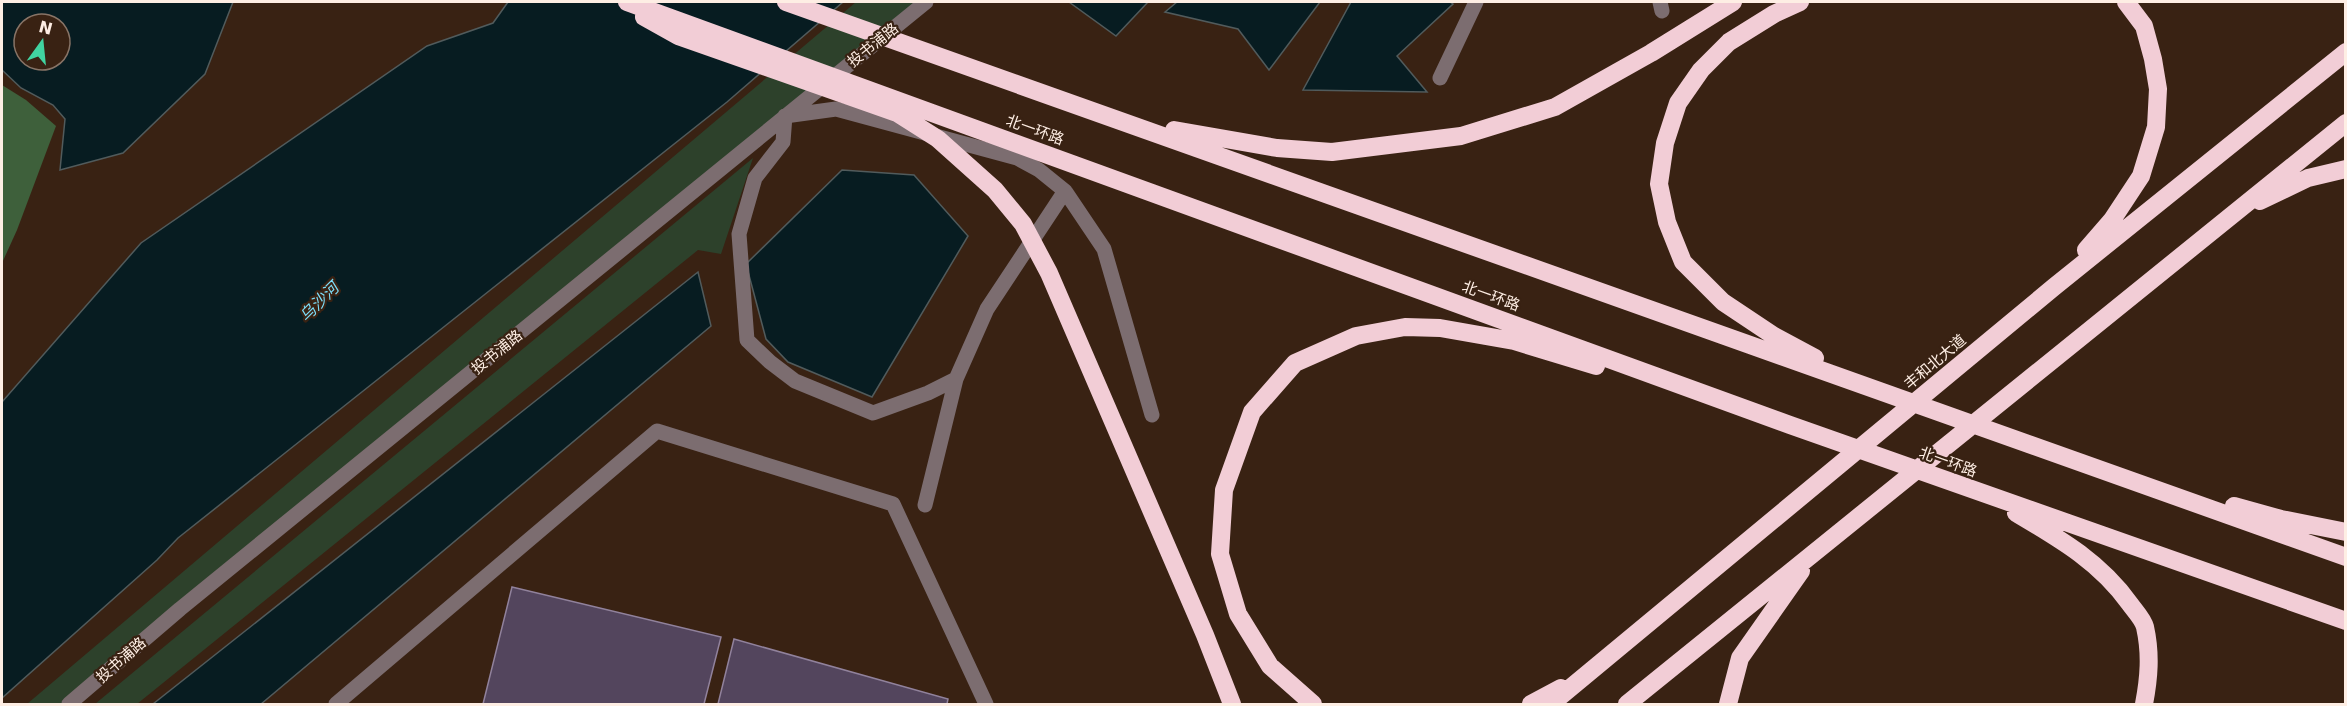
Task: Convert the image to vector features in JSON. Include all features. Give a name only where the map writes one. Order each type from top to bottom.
[{"type":"highway","points":[[615,2],[678,36],[897,113],[938,139],[995,190],[1023,224],[1049,273],[1205,635],[1232,705]]},
{"type":"highway","name":"北一环路","points":[[627,2],[1981,493],[2346,621]]},
{"type":"highway","points":[[786,2],[2346,557]]},
{"type":"highway","points":[[1125,122],[1277,148],[1332,152],[1461,136],[1555,107],[1651,53],[1733,2]]},
{"type":"highway","points":[[1800,2],[1774,14],[1729,42],[1701,70],[1678,103],[1665,143],[1659,184],[1667,222],[1683,262],[1723,302],[1774,336],[1870,387]]},
{"type":"highway","points":[[2054,287],[2112,220],[2141,176],[2156,127],[2158,88],[2153,59],[2144,27],[2126,2]]},
{"type":"highway","name":"丰和北大道","points":[[1551,705],[2054,287],[2346,52]]},
{"type":"highway","points":[[1627,705],[2346,123]]},
{"type":"highway","points":[[2193,245],[2263,199],[2308,178],[2346,169]]},
{"type":"highway","points":[[1313,705],[1270,666],[1238,614],[1220,554],[1224,490],[1252,412],[1295,363],[1356,336],[1405,327],[1440,328],[1514,341],[1790,424]]},
{"type":"highway","points":[[2062,456],[2281,519],[2346,532]]},
{"type":"highway","points":[[1981,493],[2073,547],[2098,566],[2120,589],[2145,625],[2150,670],[2144,705]]},
{"type":"highway","points":[[1728,705],[1740,658],[1815,552]]},
{"type":"highway","points":[[1531,705],[1589,673]]},
{"type":"street","name":"投书浦路","points":[[69,705],[180,609],[926,2]]},
{"type":"street","points":[[1440,78],[1476,2]]},
{"type":"street","points":[[956,379],[928,393],[873,413],[795,381],[747,340],[739,234],[755,178],[783,142],[785,116],[836,109],[1017,158],[1039,170],[1065,191],[1104,249],[1152,415]]},
{"type":"street","points":[[925,505],[956,379],[987,309],[1065,191]]},
{"type":"street","points":[[336,705],[657,431],[894,504],[987,705]]},
{"type":"green space","points":[[856,2],[919,2],[69,704],[27,704]]},
{"type":"green space","points":[[2,85],[26,100],[56,126],[17,230],[2,263]]},
{"type":"green space","points":[[753,158],[721,254],[698,250],[137,704],[95,704]]},
{"type":"water","points":[[2,2],[233,2],[205,74],[123,153],[60,170],[65,119],[53,105],[21,88],[2,70]]},
{"type":"water","name":"乌沙河","points":[[508,2],[843,2],[727,102],[178,538],[157,560],[2,698],[2,402],[141,243],[427,46],[493,23]]},
{"type":"water","points":[[1069,2],[1148,2],[1116,36]]},
{"type":"water","points":[[1177,2],[1320,2],[1269,70],[1238,29],[1165,12]]},
{"type":"water","points":[[1351,2],[1450,2],[1453,4],[1397,56],[1427,92],[1303,90]]},
{"type":"water","points":[[842,170],[914,175],[968,236],[872,397],[788,362],[766,339],[746,264]]},
{"type":"water","points":[[698,272],[711,326],[261,704],[153,704]]},
{"type":"building","points":[[512,587],[721,637],[704,704],[483,704]]},
{"type":"building","points":[[734,639],[948,699],[947,704],[718,704]]}]
